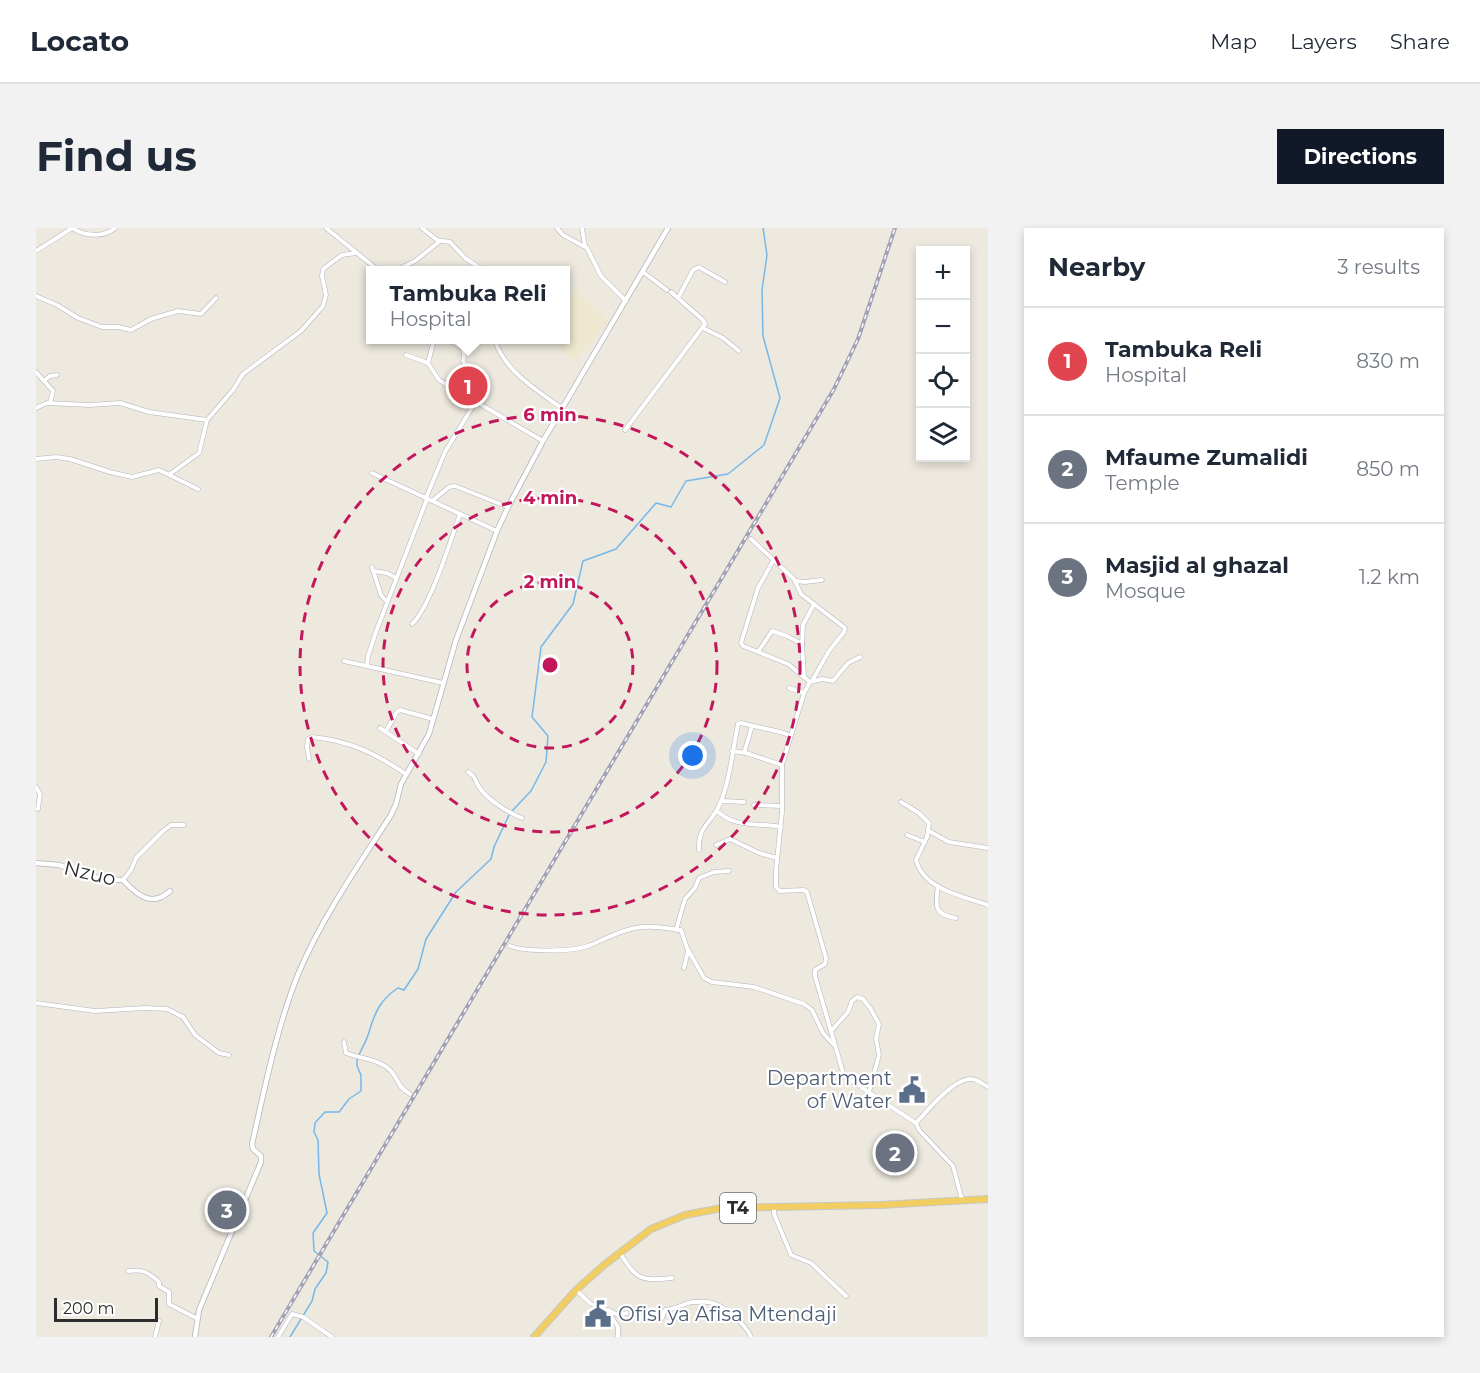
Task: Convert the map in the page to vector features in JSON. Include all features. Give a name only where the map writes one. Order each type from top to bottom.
[{"type":"highway","name":"T4","points":[[534,1337],[576,1290],[620,1252],[657,1226],[694,1212],[722,1208],[880,1205],[988,1199]]},
{"type":"street","points":[[36,251],[72,228],[82,233],[97,234],[107,233],[115,228]]},
{"type":"street","points":[[326,228],[373,266]]},
{"type":"street","points":[[422,228],[437,240],[450,242],[465,258],[477,266]]},
{"type":"street","points":[[557,228],[563,235],[586,246]]},
{"type":"street","points":[[582,228],[586,246],[601,276],[626,301]]},
{"type":"street","points":[[195,1337],[196,1318],[261,1162],[261,1156],[252,1148],[252,1142],[278,1039],[300,971],[331,908],[392,815],[401,784],[429,734],[456,640],[508,507],[543,441],[668,228]]},
{"type":"street","points":[[405,266],[415,261],[440,240]]},
{"type":"street","points":[[170,474],[199,453],[207,420],[234,390],[243,374],[301,331],[319,312],[326,299],[323,269],[342,255],[356,253]]},
{"type":"street","points":[[678,298],[693,270],[699,267],[725,282]]},
{"type":"street","points":[[625,430],[705,324],[704,320],[678,298],[643,272]]},
{"type":"street","points":[[36,296],[96,326],[128,330],[151,319],[178,311],[201,314],[216,298]]},
{"type":"street","points":[[703,328],[723,338],[739,351]]},
{"type":"street","points":[[428,363],[433,344]]},
{"type":"street","points":[[368,665],[372,643],[445,452],[477,402],[481,387],[470,376],[463,361],[463,348],[457,344]]},
{"type":"street","points":[[497,344],[501,354],[525,380],[563,409]]},
{"type":"street","points":[[406,355],[428,363],[439,380],[543,441]]},
{"type":"street","points":[[36,372],[53,391],[50,403]]},
{"type":"street","points":[[45,380],[57,375]]},
{"type":"street","points":[[36,408],[50,403],[89,405],[120,403],[150,412],[207,420]]},
{"type":"street","points":[[36,459],[70,459],[132,477],[153,471],[170,474],[198,489]]},
{"type":"street","points":[[372,473],[497,531]]},
{"type":"street","points":[[428,499],[454,486],[508,507]]},
{"type":"street","points":[[412,624],[420,615],[460,514]]},
{"type":"street","points":[[751,539],[796,581],[801,594],[843,625],[845,630],[829,651],[804,693],[782,765],[781,827],[775,878],[777,890],[807,892],[826,958],[825,964],[815,970],[814,974],[844,1076],[916,1123],[953,1166],[962,1200]]},
{"type":"street","points":[[773,561],[758,588],[741,641],[743,646],[788,664],[811,682]]},
{"type":"street","points":[[387,602],[381,595],[372,569],[396,578]]},
{"type":"street","points":[[796,581],[822,580]]},
{"type":"street","points":[[804,676],[803,625],[814,604]]},
{"type":"street","points":[[758,651],[772,631],[802,644]]},
{"type":"street","points":[[811,682],[822,679],[833,681],[848,663],[860,657]]},
{"type":"street","points":[[344,661],[443,683]]},
{"type":"street","points":[[789,688],[804,693]]},
{"type":"street","points":[[386,732],[400,710],[433,719]]},
{"type":"street","points":[[699,850],[702,827],[711,820],[722,801],[738,724],[779,731],[790,736]]},
{"type":"street","points":[[744,753],[752,726]]},
{"type":"street","points":[[380,728],[419,754]]},
{"type":"street","points":[[309,759],[308,739],[321,738],[371,752],[406,774]]},
{"type":"street","points":[[732,751],[782,765]]},
{"type":"street","points":[[468,772],[476,777],[479,786],[490,797],[510,813],[522,818]]},
{"type":"street","points":[[36,787],[40,794],[38,809]]},
{"type":"street","points":[[722,801],[744,802]]},
{"type":"street","points":[[902,802],[914,808],[928,821],[931,833],[949,842],[988,848]]},
{"type":"street","points":[[754,805],[782,806]]},
{"type":"street","points":[[717,811],[738,824],[781,827]]},
{"type":"street","points":[[123,880],[139,855],[162,832],[171,825],[183,825]]},
{"type":"street","points":[[931,833],[926,839],[917,863],[926,876],[951,893],[988,905]]},
{"type":"street","points":[[907,835],[926,839]]},
{"type":"street","points":[[716,845],[729,839],[759,853],[777,858]]},
{"type":"street","name":"Nzuo","points":[[36,863],[59,865],[101,879],[123,880],[130,888],[150,899],[159,899],[170,891]]},
{"type":"street","points":[[676,930],[685,898],[695,887],[699,878],[714,872],[729,871]]},
{"type":"street","points":[[938,886],[939,911],[944,916],[956,918]]},
{"type":"street","points":[[510,946],[519,949],[569,951],[637,928],[676,930],[682,932],[688,950],[703,977],[710,981],[754,987],[808,1006],[816,1015],[823,1033],[834,1045]]},
{"type":"street","points":[[684,968],[688,950]]},
{"type":"street","points":[[831,1031],[848,1012],[852,1001],[857,997],[866,1003],[876,1016],[879,1024],[876,1039],[879,1055],[868,1092]]},
{"type":"street","points":[[36,1003],[110,1012],[133,1008],[167,1009],[183,1017],[195,1035],[219,1053],[229,1055]]},
{"type":"street","points":[[344,1042],[346,1053],[376,1061],[390,1070],[402,1089],[410,1094]]},
{"type":"street","points":[[916,1123],[946,1091],[958,1082],[972,1079],[988,1087]]},
{"type":"street","points":[[774,1206],[774,1214],[790,1255],[811,1263],[846,1296]]},
{"type":"street","points":[[620,1252],[634,1275],[651,1279],[672,1278]]},
{"type":"street","points":[[128,1271],[140,1270],[150,1273],[159,1282],[159,1286],[169,1292],[169,1304],[196,1318]]},
{"type":"street","points":[[576,1290],[591,1304],[618,1315],[627,1313]]},
{"type":"street","points":[[662,1318],[665,1310],[679,1308],[692,1302],[711,1303],[738,1319],[747,1327],[751,1337]]},
{"type":"street","points":[[607,1310],[618,1327],[618,1337]]},
{"type":"street","points":[[278,1337],[292,1314],[303,1317],[332,1337]]},
{"type":"street","points":[[155,1337],[159,1321]]},
{"type":"shaded area","points":[[576,291],[609,321],[574,362],[556,344],[570,344],[570,298]]},
{"type":"shaded area","points":[[465,375],[480,386],[472,398],[456,386]]},
{"type":"waterway","points":[[512,811],[531,791],[546,762],[548,736],[532,717],[541,647],[573,604],[583,561],[616,549],[656,503],[671,507],[686,481],[728,474],[764,445],[780,398],[763,336],[762,290],[767,255],[763,228]]},
{"type":"waterway","points":[[359,1055],[379,1007],[398,988],[404,990],[418,969],[426,939],[456,892],[491,859],[509,815]]},
{"type":"waterway","points":[[290,1337],[312,1301],[315,1289],[326,1273],[328,1262],[314,1251],[313,1233],[327,1213],[319,1174],[315,1123],[325,1112],[339,1112],[349,1099],[361,1091],[361,1075],[357,1059]]},
{"type":"railway","points":[[271,1337],[834,389],[858,339],[895,228]]},
{"type":"place","name":"Tambuka Reli","points":[[468,386]]},
{"type":"place","name":"Department of Water","points":[[912,1090]]},
{"type":"place","name":"Mfaume Zumalidi","points":[[895,1153]]},
{"type":"place","name":"Masjid al ghazal","points":[[227,1210]]},
{"type":"place","name":"Ofisi ya Afisa Mtendaji","points":[[598,1314]]}]
